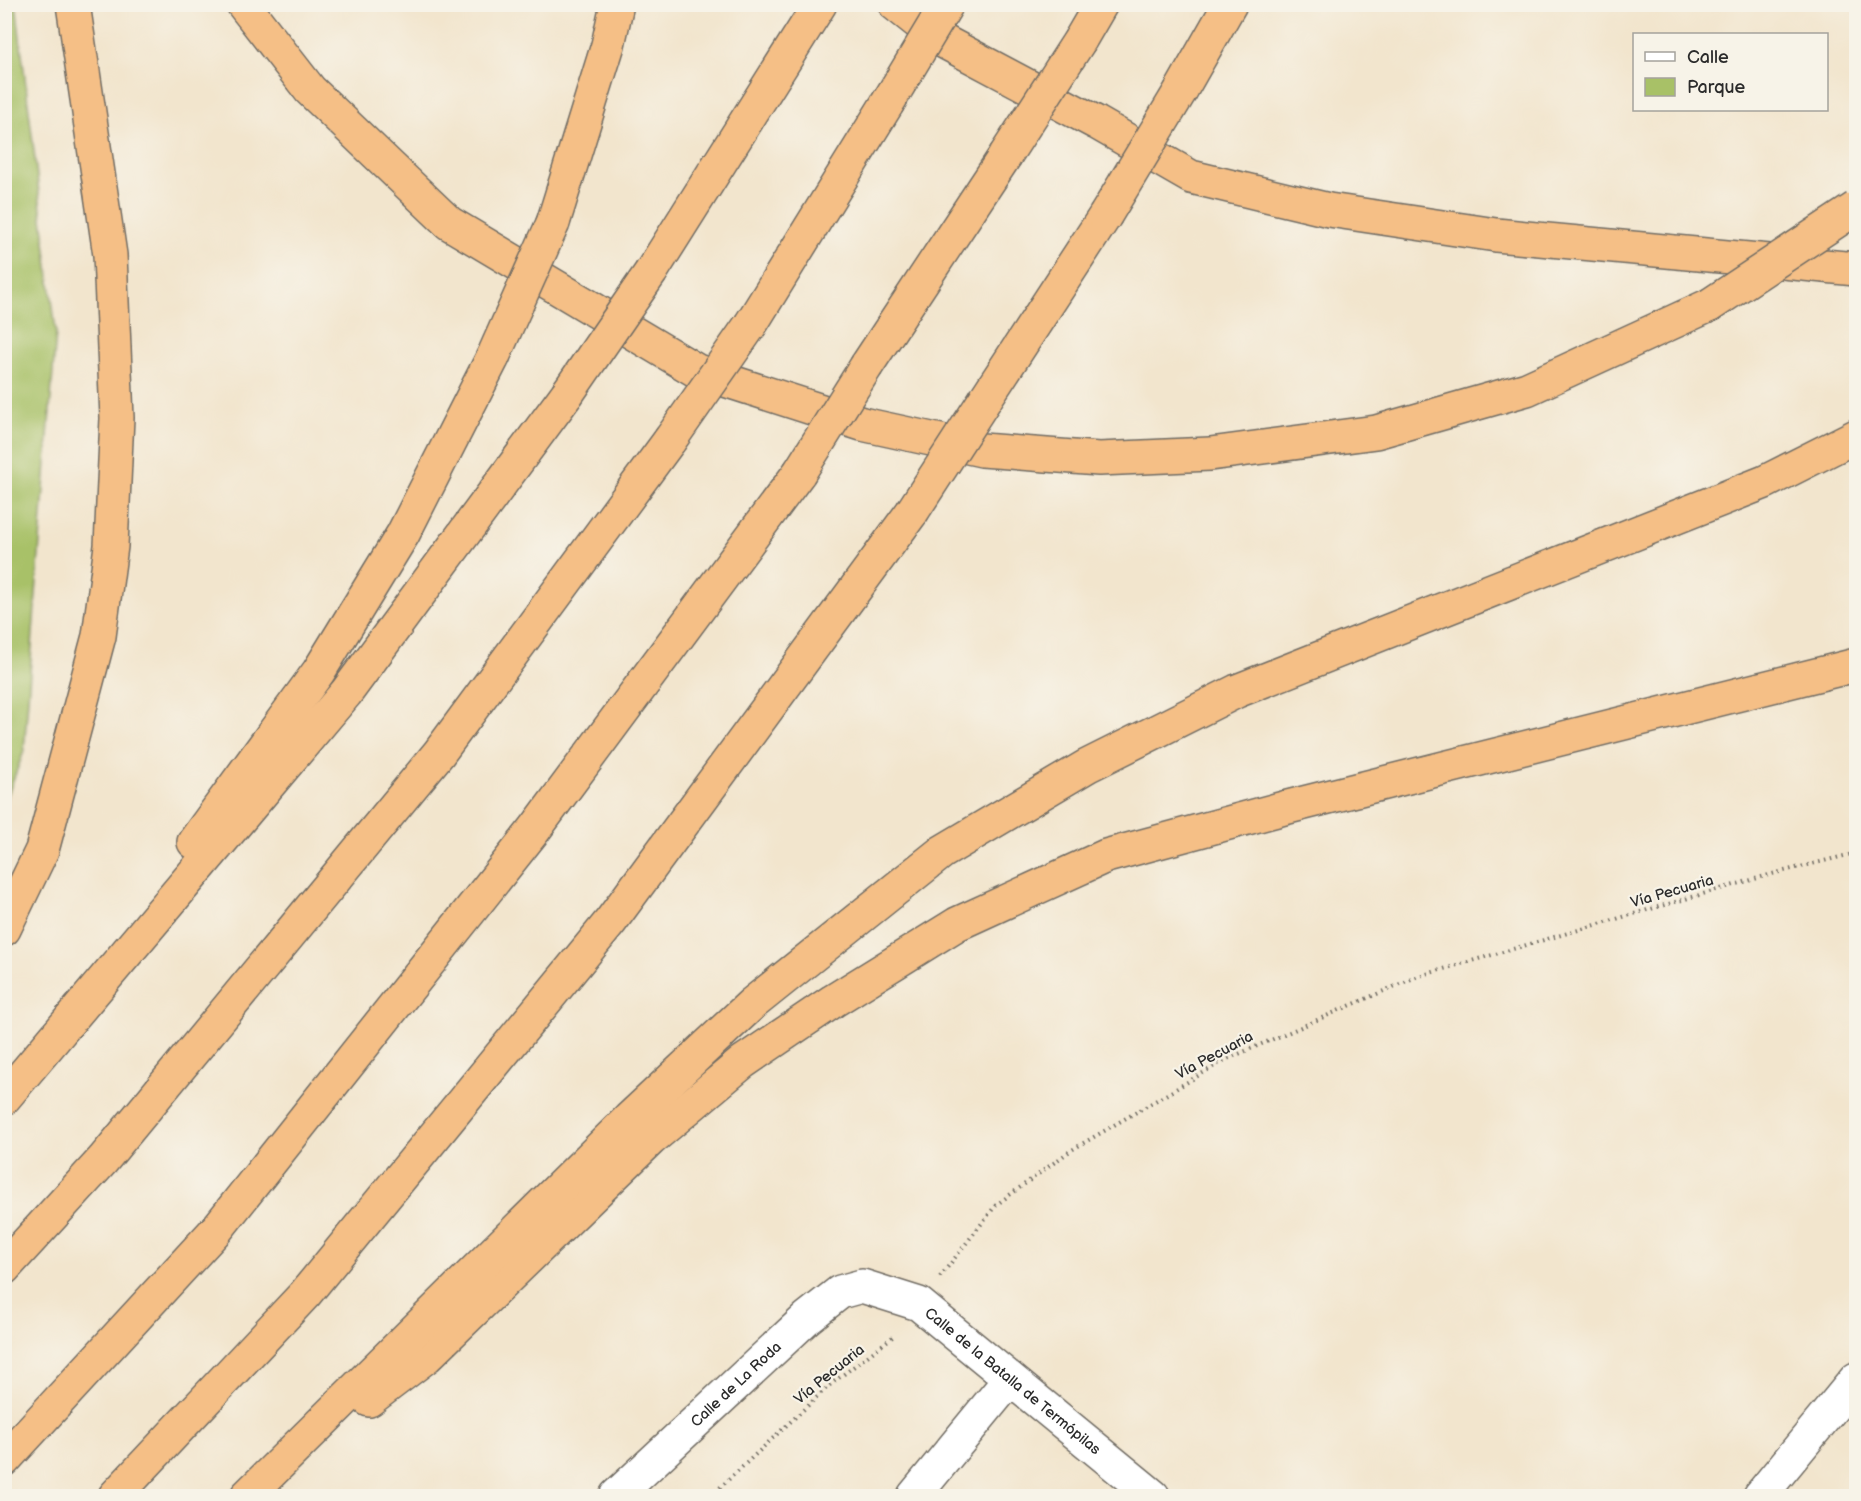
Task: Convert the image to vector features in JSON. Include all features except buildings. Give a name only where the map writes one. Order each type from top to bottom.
[{"type":"highway","points":[[4,929],[42,850],[99,636],[111,546],[117,418],[110,255],[73,4]]},
{"type":"highway","points":[[243,4],[310,90],[448,223],[697,371],[862,424],[982,450],[1099,459],[1210,454],[1376,432],[1527,389],[1710,305],[1857,208]]},
{"type":"highway","points":[[14,1087],[319,671],[403,534],[493,357],[553,223],[608,45],[617,4]]},
{"type":"highway","points":[[14,1087],[346,693],[567,394],[651,272],[820,4]]},
{"type":"highway","points":[[895,4],[939,39],[1097,123],[1191,177],[1329,210],[1496,235],[1857,269]]},
{"type":"highway","points":[[4,1268],[103,1160],[439,753],[670,440],[751,324],[947,4]]},
{"type":"highway","points":[[4,1460],[217,1229],[535,829],[799,473],[1080,40],[1101,4]]},
{"type":"highway","points":[[115,1497],[305,1294],[611,921],[912,512],[1105,216],[1230,4]]},
{"type":"highway","points":[[252,1491],[629,1119],[752,1004],[942,852],[1086,766],[1238,691],[1765,482],[1857,436]]},
{"type":"highway","points":[[252,1491],[427,1356],[651,1139],[743,1062],[833,1001],[957,924],[1106,856],[1284,808],[1857,665]]},
{"type":"street","name":"Calle de la Batalla de Termópilas","points":[[862,1286],[920,1304],[1153,1497]]},
{"type":"street","name":"Calle de La Roda","points":[[616,1497],[807,1318],[840,1292],[862,1286]]},
{"type":"street","points":[[914,1497],[1010,1378]]},
{"type":"street","points":[[1760,1497],[1857,1379]]},
{"type":"path","name":"Vía Pecuaria","points":[[711,1497],[831,1384],[891,1339],[996,1205],[1070,1151],[1225,1060],[1416,978],[1772,874],[1857,853]]},
{"type":"green space","points":[[16,4],[56,332],[24,751],[5,802],[4,5]]}]
